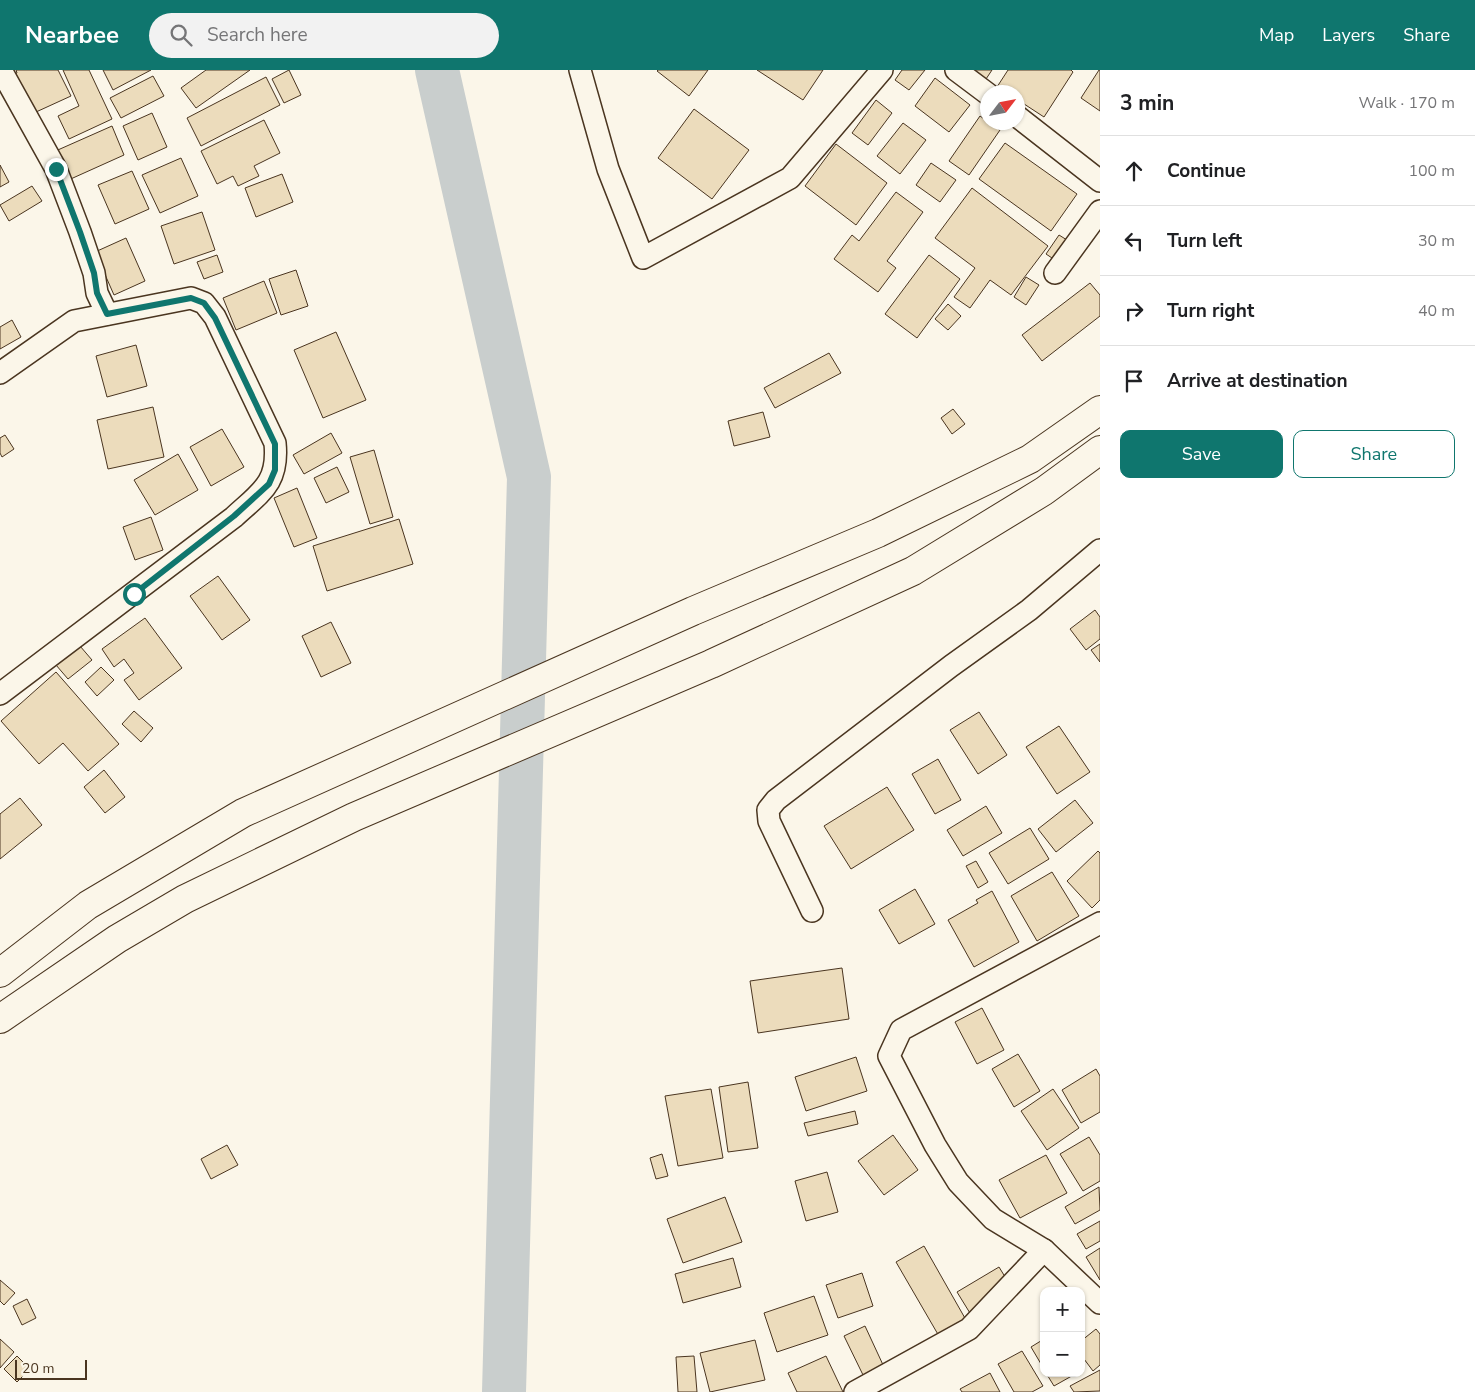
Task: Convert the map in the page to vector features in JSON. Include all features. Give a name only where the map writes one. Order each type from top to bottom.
[{"type":"highway","points":[[0,973],[88,905],[243,813],[693,611],[878,533],[1021,463],[1100,410]]},
{"type":"highway","points":[[0,1019],[117,939],[185,899],[354,817],[711,664],[913,571],[1044,491],[1100,450]]},
{"type":"street","points":[[1,70],[56,169],[94,273],[97,293],[107,314]]},
{"type":"street","points":[[580,70],[608,168],[643,258],[790,178],[882,70]]},
{"type":"street","points":[[956,70],[980,88]]},
{"type":"street","points":[[1025,122],[1100,181]]},
{"type":"street","points":[[1055,273],[1100,211]]},
{"type":"street","points":[[0,373],[74,321],[191,298],[204,303],[215,318],[275,444],[275,470],[269,484],[234,516],[0,694]]},
{"type":"street","points":[[812,911],[769,821],[768,810],[776,800],[951,666],[1029,610],[1100,550]]},
{"type":"street","points":[[1100,923],[902,1030],[889,1056],[958,1182],[993,1219],[1044,1250],[1100,1303]]},
{"type":"street","points":[[855,1392],[970,1329],[1044,1250]]},
{"type":"building","points":[[16,70],[58,70],[71,96],[36,112],[29,98],[23,101],[11,76],[17,73]]},
{"type":"building","points":[[63,70],[89,70],[112,119],[69,139],[58,116],[79,106]]},
{"type":"building","points":[[103,70],[151,70],[113,90]]},
{"type":"building","points":[[206,70],[250,70],[196,108],[181,88]]},
{"type":"building","points":[[289,70],[301,95],[284,103],[272,79]]},
{"type":"building","points":[[658,70],[708,70],[689,96]]},
{"type":"building","points":[[757,70],[823,70],[803,100]]},
{"type":"building","points":[[902,70],[925,70],[909,90],[895,80]]},
{"type":"building","points":[[972,70],[992,70],[986,79]]},
{"type":"building","points":[[1008,70],[1071,70],[1073,72],[1044,117],[1025,105],[1025,85],[998,85]]},
{"type":"building","points":[[1100,70],[1100,111],[1081,98]]},
{"type":"building","points":[[153,76],[164,96],[121,118],[110,98]]},
{"type":"building","points":[[266,77],[280,105],[201,146],[187,118]]},
{"type":"building","points":[[935,78],[970,105],[949,132],[915,106]]},
{"type":"building","points":[[876,100],[892,113],[868,145],[852,133]]},
{"type":"building","points":[[694,109],[749,150],[712,199],[658,158]]},
{"type":"building","points":[[152,113],[167,147],[138,160],[123,126]]},
{"type":"building","points":[[980,116],[980,130],[1000,130],[969,175],[949,161]]},
{"type":"building","points":[[264,120],[280,153],[254,166],[259,176],[238,186],[233,176],[217,184],[201,151]]},
{"type":"building","points":[[903,123],[926,140],[900,174],[877,156]]},
{"type":"building","points":[[112,126],[124,155],[64,182],[51,153]]},
{"type":"building","points":[[1005,143],[1077,194],[1051,231],[979,179]]},
{"type":"building","points":[[836,144],[887,183],[856,225],[805,186]]},
{"type":"building","points":[[181,158],[198,196],[160,213],[142,175]]},
{"type":"building","points":[[931,163],[956,180],[940,202],[916,185]]},
{"type":"building","points":[[0,165],[9,182],[0,187]]},
{"type":"building","points":[[132,171],[149,209],[115,224],[98,185]]},
{"type":"building","points":[[282,174],[293,202],[256,217],[245,188]]},
{"type":"building","points":[[32,186],[42,201],[9,221],[0,205]]},
{"type":"building","points":[[972,188],[1048,246],[1011,295],[990,280],[970,308],[954,297],[975,268],[935,238]]},
{"type":"building","points":[[896,192],[923,212],[887,261],[896,268],[878,292],[834,259],[852,235],[859,241]]},
{"type":"building","points":[[202,212],[215,250],[174,264],[161,226]]},
{"type":"building","points":[[1059,235],[1067,240],[1055,260],[1046,254]]},
{"type":"building","points":[[126,238],[145,281],[114,295],[95,252]]},
{"type":"building","points":[[217,255],[223,272],[204,279],[197,262]]},
{"type":"building","points":[[929,255],[960,279],[917,338],[885,314]]},
{"type":"building","points":[[296,270],[308,306],[281,315],[269,279]]},
{"type":"building","points":[[1026,277],[1039,285],[1026,305],[1014,297]]},
{"type":"building","points":[[264,281],[277,313],[236,330],[223,298]]},
{"type":"building","points":[[1090,283],[1100,295],[1100,316],[1042,361],[1022,335]]},
{"type":"building","points":[[948,304],[961,316],[948,330],[935,319]]},
{"type":"building","points":[[12,320],[21,337],[0,349],[0,327]]},
{"type":"building","points":[[336,332],[366,400],[323,418],[294,350]]},
{"type":"building","points":[[136,345],[147,386],[107,397],[96,356]]},
{"type":"building","points":[[829,353],[841,373],[775,408],[764,388]]},
{"type":"building","points":[[153,407],[164,457],[108,469],[97,420]]},
{"type":"building","points":[[953,409],[965,424],[952,434],[941,418]]},
{"type":"building","points":[[763,412],[770,437],[734,446],[728,421]]},
{"type":"building","points":[[222,429],[244,467],[211,486],[190,447]]},
{"type":"building","points":[[331,433],[342,453],[304,474],[293,455]]},
{"type":"building","points":[[5,435],[14,449],[2,457],[0,453],[0,438]]},
{"type":"building","points":[[374,450],[393,517],[370,524],[350,457]]},
{"type":"building","points":[[178,454],[198,490],[155,515],[134,480]]},
{"type":"building","points":[[337,467],[349,492],[326,503],[314,478]]},
{"type":"building","points":[[297,488],[317,538],[294,547],[274,498]]},
{"type":"building","points":[[151,517],[163,550],[135,560],[123,527]]},
{"type":"building","points":[[399,519],[413,564],[327,591],[313,546]]},
{"type":"building","points":[[218,576],[250,620],[222,640],[190,596]]},
{"type":"building","points":[[1095,610],[1100,617],[1100,639],[1086,650],[1070,629]]},
{"type":"building","points":[[145,618],[182,668],[139,700],[124,680],[134,673],[124,659],[114,667],[102,649]]},
{"type":"building","points":[[331,622],[351,663],[321,677],[302,636]]},
{"type":"building","points":[[1100,644],[1100,662],[1091,650]]},
{"type":"building","points":[[80,646],[92,660],[68,679],[56,665]]},
{"type":"building","points":[[101,667],[114,680],[97,696],[85,682]]},
{"type":"building","points":[[56,672],[119,744],[88,771],[63,743],[39,764],[1,721]]},
{"type":"building","points":[[134,711],[153,728],[141,742],[122,724]]},
{"type":"building","points":[[979,712],[1007,755],[978,774],[950,730]]},
{"type":"building","points":[[1059,726],[1090,772],[1057,794],[1026,747]]},
{"type":"building","points":[[938,759],[961,800],[935,814],[912,774]]},
{"type":"building","points":[[104,770],[125,797],[105,813],[84,787]]},
{"type":"building","points":[[887,787],[914,830],[851,869],[824,826]]},
{"type":"building","points":[[20,798],[42,825],[0,859],[0,814]]},
{"type":"building","points":[[1075,800],[1093,823],[1056,852],[1038,829]]},
{"type":"building","points":[[986,806],[1002,833],[963,856],[947,830]]},
{"type":"building","points":[[1030,828],[1049,859],[1008,884],[989,853]]},
{"type":"building","points":[[1098,851],[1100,853],[1100,900],[1092,908],[1067,881]]},
{"type":"building","points":[[976,861],[988,882],[978,888],[966,866]]},
{"type":"building","points":[[1052,872],[1079,916],[1037,941],[1011,896]]},
{"type":"building","points":[[915,889],[935,924],[899,944],[879,910]]},
{"type":"building","points":[[992,891],[1019,942],[974,967],[948,920],[978,903],[976,900]]},
{"type":"building","points":[[842,968],[849,1019],[758,1033],[750,981]]},
{"type":"building","points":[[982,1008],[1004,1050],[977,1064],[955,1022]]},
{"type":"building","points":[[1018,1054],[1040,1091],[1014,1107],[992,1069]]},
{"type":"building","points":[[856,1057],[867,1091],[806,1111],[795,1077]]},
{"type":"building","points":[[1096,1069],[1100,1076],[1100,1112],[1081,1123],[1062,1090]]},
{"type":"building","points":[[748,1082],[758,1148],[728,1152],[719,1087]]},
{"type":"building","points":[[711,1089],[723,1158],[678,1166],[665,1096]]},
{"type":"building","points":[[1053,1089],[1079,1128],[1047,1150],[1021,1111]]},
{"type":"building","points":[[855,1111],[858,1124],[808,1136],[804,1123]]},
{"type":"building","points":[[893,1135],[918,1170],[884,1195],[858,1161]]},
{"type":"building","points":[[1089,1137],[1100,1155],[1100,1181],[1083,1191],[1060,1154]]},
{"type":"building","points":[[227,1145],[238,1165],[211,1179],[201,1159]]},
{"type":"building","points":[[662,1154],[668,1176],[656,1179],[650,1158]]},
{"type":"building","points":[[1046,1155],[1067,1193],[1020,1218],[999,1180]]},
{"type":"building","points":[[827,1172],[838,1212],[806,1221],[795,1181]]},
{"type":"building","points":[[1099,1187],[1100,1210],[1075,1224],[1065,1207]]},
{"type":"building","points":[[725,1197],[742,1242],[683,1263],[667,1219]]},
{"type":"building","points":[[1100,1221],[1100,1241],[1086,1249],[1077,1234]]},
{"type":"building","points":[[924,1246],[970,1327],[943,1343],[896,1262]]},
{"type":"building","points":[[1100,1248],[1100,1280],[1086,1257]]},
{"type":"building","points":[[733,1258],[741,1287],[683,1303],[675,1274]]},
{"type":"building","points":[[999,1267],[1015,1293],[973,1318],[957,1292]]},
{"type":"building","points":[[862,1273],[873,1306],[838,1318],[826,1285]]},
{"type":"building","points":[[0,1280],[15,1293],[4,1305],[0,1301]]},
{"type":"building","points":[[814,1296],[828,1335],[777,1352],[764,1313]]},
{"type":"building","points":[[27,1299],[36,1318],[22,1325],[13,1306]]},
{"type":"building","points":[[865,1326],[884,1367],[864,1377],[844,1336]]},
{"type":"building","points":[[1096,1329],[1100,1334],[1100,1365],[1093,1371],[1085,1360],[1085,1338]]},
{"type":"building","points":[[0,1339],[14,1352],[0,1368]]},
{"type":"building","points":[[755,1340],[765,1380],[710,1392],[700,1353]]},
{"type":"building","points":[[1040,1341],[1040,1362],[1031,1347]]},
{"type":"building","points":[[1022,1351],[1043,1386],[1032,1392],[1014,1392],[998,1364]]},
{"type":"building","points":[[17,1356],[30,1369],[17,1382],[4,1369]]},
{"type":"building","points":[[694,1356],[697,1392],[678,1392],[676,1357]]},
{"type":"building","points":[[826,1356],[843,1392],[797,1392],[788,1373]]},
{"type":"building","points":[[1100,1370],[1100,1391],[1074,1392],[1070,1386]]},
{"type":"building","points":[[990,1373],[1000,1392],[962,1392],[960,1389]]},
{"type":"building","points":[[1048,1377],[1070,1377],[1054,1386]]},
{"type":"waterway","points":[[437,70],[529,477],[504,1392]]},
{"type":"route","points":[[56,169],[94,273],[97,293],[107,314],[191,298],[204,303],[215,318],[275,444],[275,470],[269,484],[234,516],[134,594]]}]
